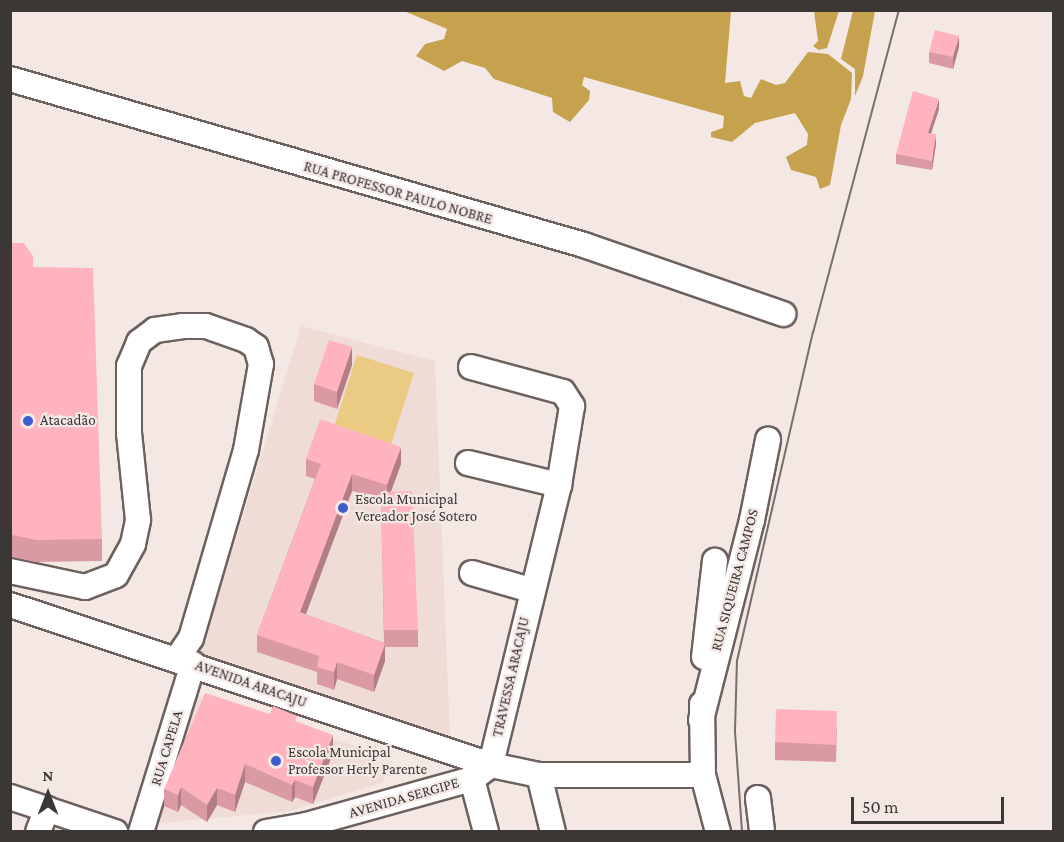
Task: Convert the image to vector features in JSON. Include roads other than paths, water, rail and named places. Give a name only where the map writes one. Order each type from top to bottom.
[{"type":"street","name":"RUA PROFESSOR PAULO NOBRE","points":[[10,79],[584,245],[783,314]]},
{"type":"street","name":"RUA CAPELA","points":[[10,571],[85,587],[116,575],[133,544],[138,520],[129,433],[129,366],[139,342],[155,330],[182,326],[206,326],[246,340],[256,347],[261,364],[246,450],[185,662],[141,831]]},
{"type":"street","name":"TRAVESSA ARACAJU","points":[[471,367],[569,396],[572,421],[559,484],[482,772]]},
{"type":"street","name":"RUA SIQUEIRA CAMPOS","points":[[701,720],[752,520],[768,440]]},
{"type":"street","points":[[468,463],[559,484]]},
{"type":"street","name":"RUA SIQUEIRA CAMPOS","points":[[716,561],[706,618],[701,720],[703,775],[718,831]]},
{"type":"street","points":[[472,573],[531,590]]},
{"type":"street","name":"AVENIDA ARACAJU","points":[[12,610],[185,662],[482,772],[539,775],[703,775]]},
{"type":"street","points":[[482,772],[486,831]]},
{"type":"street","name":"AVENIDA SERGIPE","points":[[266,831],[307,828],[482,772]]},
{"type":"street","points":[[539,775],[553,831]]},
{"type":"street","points":[[10,797],[42,820],[115,831]]},
{"type":"street","points":[[758,798],[762,831]]},
{"type":"tram line","points":[[742,832],[735,731],[737,661],[813,333],[899,10]]},
{"type":"place","name":"Atacadão","points":[[28,421]]},
{"type":"place","name":"Escola Municipal Vereador José Sotero","points":[[343,508]]},
{"type":"place","name":"Escola Municipal Professor Herly Parente","points":[[276,761]]}]
